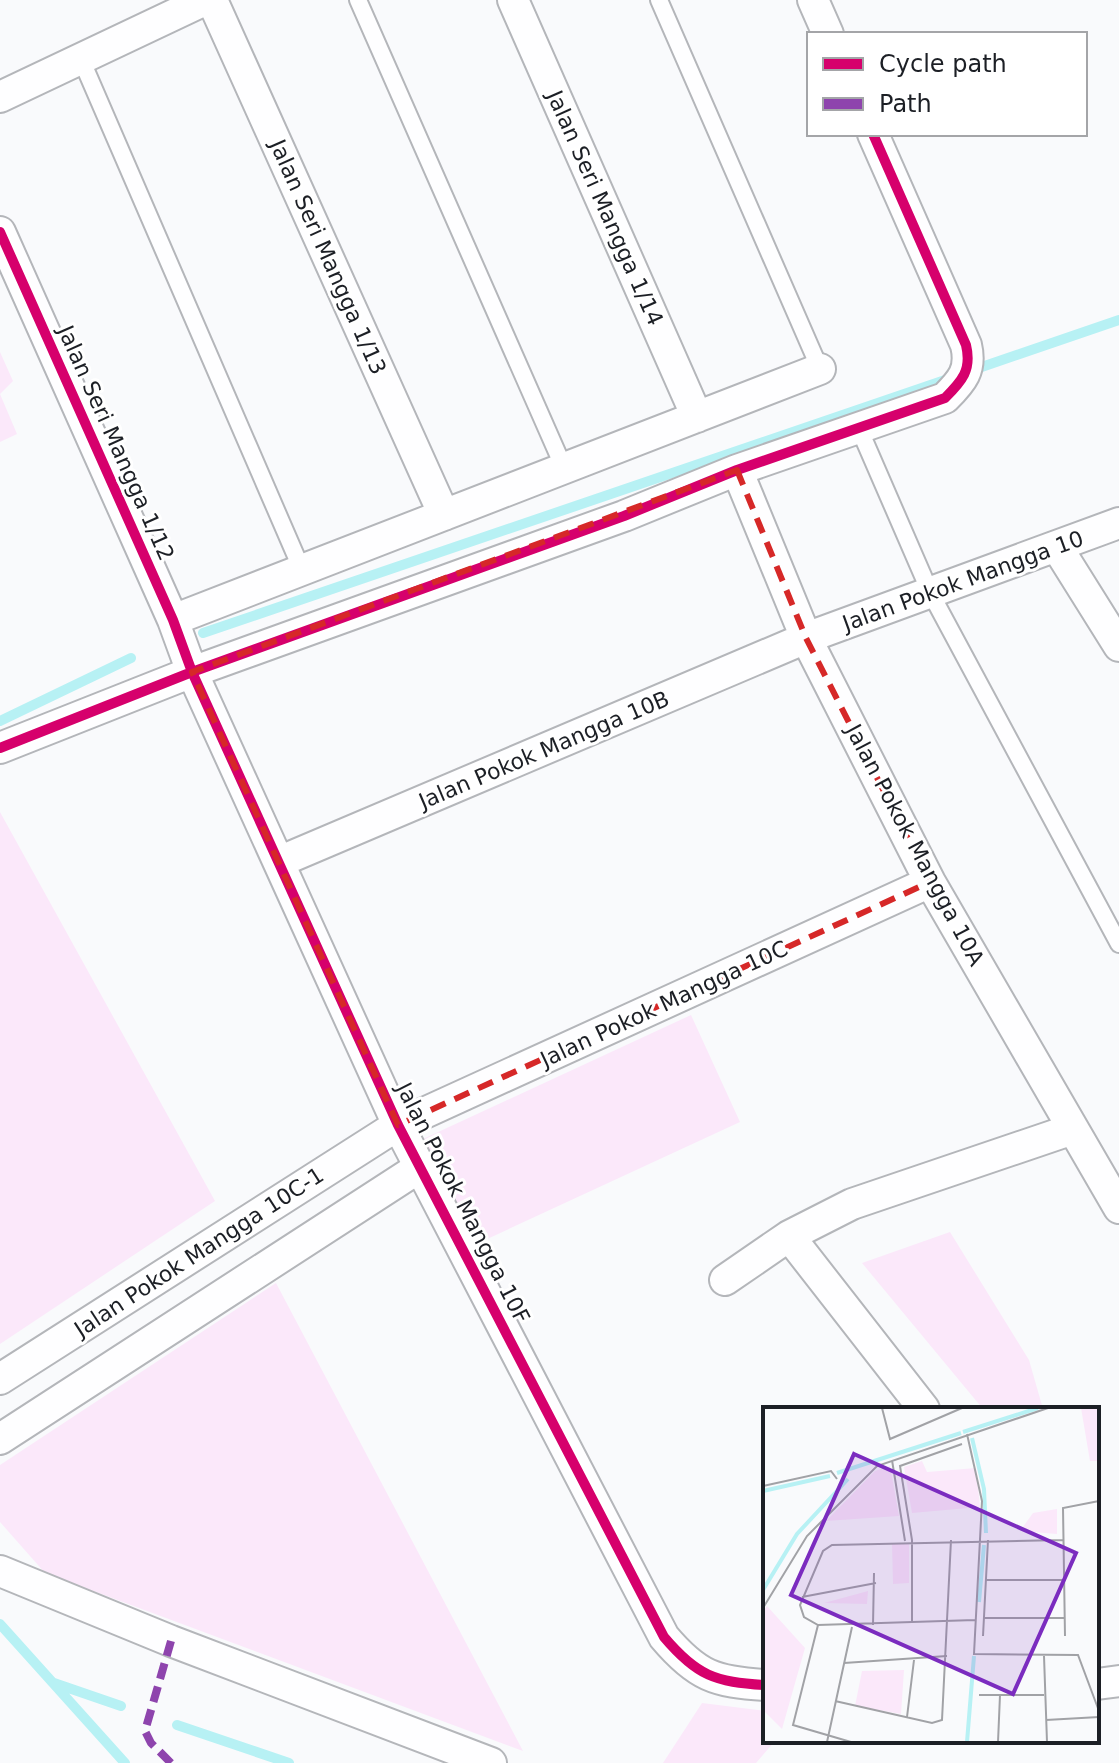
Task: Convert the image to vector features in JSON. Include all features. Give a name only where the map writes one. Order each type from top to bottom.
[{"type":"street","points":[[0,97],[205,0]]},
{"type":"street","name":"Jalan Seri Mangga 1/13","points":[[212,0],[444,515]]},
{"type":"street","name":"Jalan Seri Mangga 1/14","points":[[513,0],[697,417]]},
{"type":"street","points":[[813,0],[827,32]]},
{"type":"street","points":[[0,748],[192,672],[624,516],[737,470],[945,398],[967,360],[874,136]]},
{"type":"street","name":"Jalan Seri Mangga 1/12","points":[[0,232],[173,620],[192,672]]},
{"type":"street","points":[[173,620],[820,369]]},
{"type":"street","name":"Jalan Pokok Mangga 10A","points":[[737,470],[806,638],[930,882],[1119,1208]]},
{"type":"street","name":"Jalan Pokok Mangga 10","points":[[806,638],[1119,523]]},
{"type":"street","points":[[1057,547],[1119,646]]},
{"type":"street","name":"Jalan Pokok Mangga 10B","points":[[281,861],[806,638]]},
{"type":"street","name":"Jalan Pokok Mangga 10F","points":[[192,672],[281,861],[398,1125],[664,1637],[684,1661],[708,1677],[763,1685]]},
{"type":"street","name":"Jalan Pokok Mangga 10C","points":[[398,1125],[930,882]]},
{"type":"street","name":"Jalan Pokok Mangga 10C-1","points":[[0,1379],[398,1125]]},
{"type":"street","points":[[725,1280],[789,1236],[852,1204],[1073,1129]]},
{"type":"street","points":[[0,1439],[420,1167]]},
{"type":"street","points":[[789,1236],[922,1407]]},
{"type":"street","points":[[0,1571],[171,1641],[491,1763]]},
{"type":"street","points":[[1099,1684],[1119,1681]]},
{"type":"lane","points":[[358,0],[564,468]]},
{"type":"lane","points":[[659,0],[820,369]]},
{"type":"lane","points":[[81,59],[302,570]]},
{"type":"lane","points":[[858,426],[930,592],[1119,944]]},
{"type":"highlighted area","points":[[737,470],[806,638],[930,882],[398,1125],[192,672]]},
{"type":"shaded area","points":[[0,352],[13,381],[0,394]]},
{"type":"shaded area","points":[[0,394],[17,434],[0,442]]},
{"type":"shaded area","points":[[0,812],[215,1201],[0,1344]]},
{"type":"shaded area","points":[[691,1015],[740,1122],[472,1246],[423,1139]]},
{"type":"shaded area","points":[[950,1232],[1029,1360],[1042,1407],[981,1407],[862,1263]]},
{"type":"shaded area","points":[[276,1283],[523,1751],[45,1573],[0,1522],[0,1465]]},
{"type":"shaded area","points":[[702,1703],[763,1711],[763,1743],[773,1743],[756,1763],[663,1763]]},
{"type":"waterway","points":[[970,371],[1119,320]]},
{"type":"waterway","points":[[203,633],[951,378]]},
{"type":"waterway","points":[[0,721],[131,658]]},
{"type":"waterway","points":[[0,1624],[125,1763]]},
{"type":"waterway","points":[[54,1683],[121,1706]]},
{"type":"waterway","points":[[177,1725],[289,1763]]},
{"type":"marked path","points":[[171,1641],[145,1731],[151,1743],[171,1763]]},
{"type":"cycle path","points":[[0,748],[192,672],[624,516],[737,470],[945,398],[964,374],[968,361],[966,345],[874,136]]},
{"type":"cycle path","points":[[0,232],[173,620],[192,672],[398,1125],[664,1637],[697,1669],[720,1679],[763,1685]]}]
